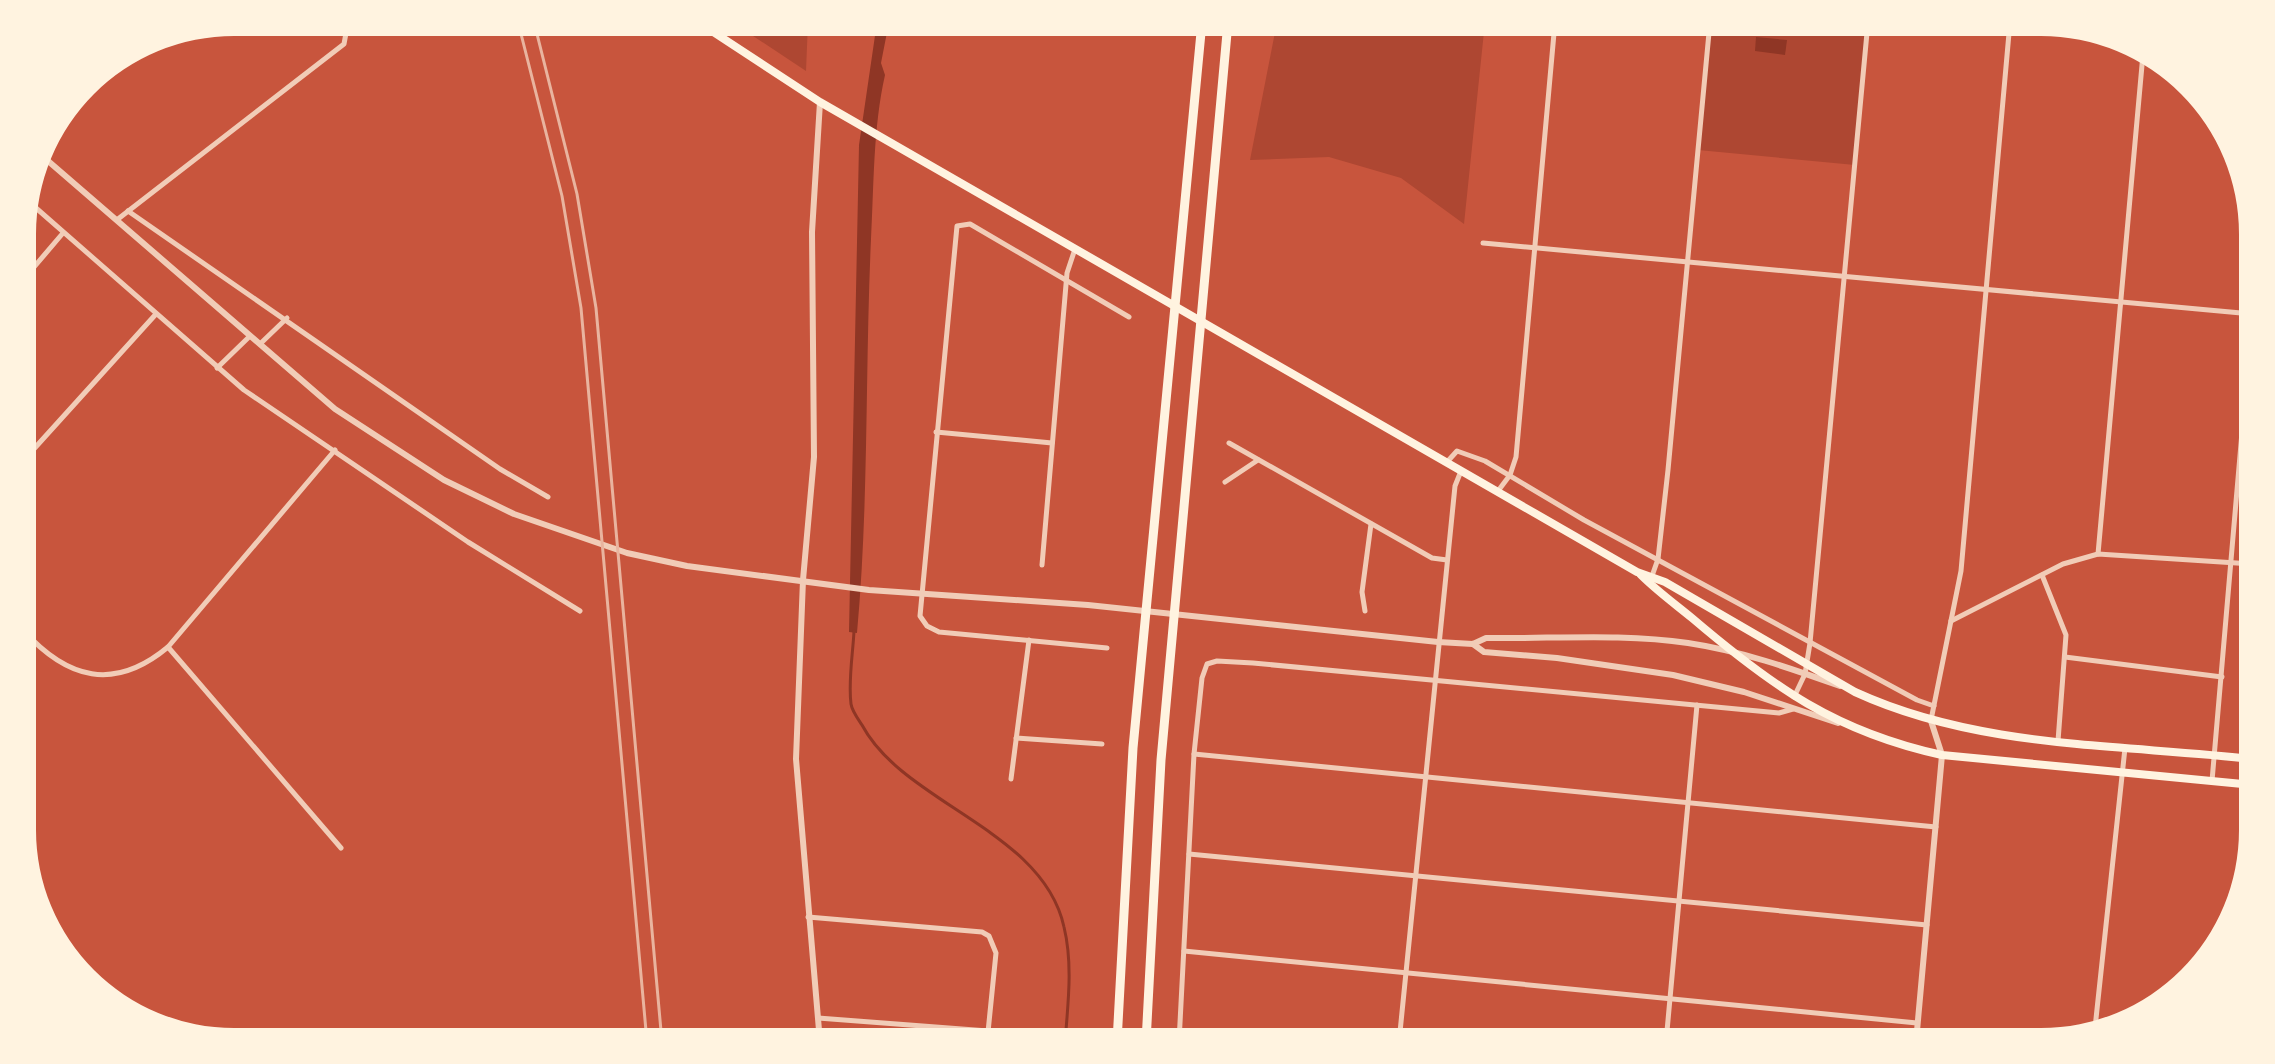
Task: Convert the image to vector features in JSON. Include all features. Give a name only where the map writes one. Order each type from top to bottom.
[{"type":"highway","points":[[1118,1028],[1133,748],[1201,36]]},
{"type":"highway","points":[[1147,1028],[1165,713],[1227,36]]},
{"type":"main road","points":[[719,36],[820,102],[1637,572],[1651,577],[1806,669],[1855,692],[1931,721],[1979,732],[2239,758]]},
{"type":"main road","points":[[1637,572],[1728,651],[1794,698],[1850,727],[1896,744],[1942,755],[2239,784]]},
{"type":"street","points":[[118,219],[344,44],[345,36]]},
{"type":"street","points":[[1498,491],[1510,475],[1516,457],[1554,36]]},
{"type":"street","points":[[1651,577],[1658,559],[1709,36]]},
{"type":"street","points":[[1794,698],[1806,669],[1810,643],[1867,36]]},
{"type":"street","points":[[1917,1028],[1942,755],[1931,721],[1961,571],[2009,36]]},
{"type":"street","points":[[2098,554],[2142,64]]},
{"type":"street","points":[[818,1028],[796,759],[803,580],[815,430],[812,232],[820,102]]},
{"type":"street","points":[[50,162],[335,409],[384,443],[444,480],[514,514],[627,553],[687,566],[869,590],[1108,607],[1438,642],[1473,644],[1486,638],[1664,641],[1728,651],[1806,669]]},
{"type":"street","points":[[38,210],[244,390],[468,542],[580,611]]},
{"type":"street","points":[[128,211],[287,318],[500,469],[548,497]]},
{"type":"street","points":[[1107,648],[932,630],[920,616],[957,226],[970,224],[1129,317]]},
{"type":"street","points":[[36,265],[63,233]]},
{"type":"street","points":[[1483,243],[2239,314]]},
{"type":"street","points":[[1042,565],[1066,280],[1075,248]]},
{"type":"street","points":[[36,447],[156,314]]},
{"type":"street","points":[[260,344],[287,318]]},
{"type":"street","points":[[217,368],[250,336]]},
{"type":"street","points":[[936,432],[1052,443]]},
{"type":"street","points":[[1229,443],[1432,558],[1447,560]]},
{"type":"street","points":[[36,643],[57,663],[95,675],[137,668],[168,647],[335,450]]},
{"type":"street","points":[[1447,462],[1457,451],[1463,450],[1810,643],[1934,706]]},
{"type":"street","points":[[1225,482],[1258,460]]},
{"type":"street","points":[[2212,781],[2239,468]]},
{"type":"street","points":[[1400,1028],[1455,486],[1462,470]]},
{"type":"street","points":[[1365,611],[1362,592],[1371,524]]},
{"type":"street","points":[[1951,621],[2042,575],[2098,554],[2239,563]]},
{"type":"street","points":[[2042,575],[2064,622],[2065,657],[2058,741]]},
{"type":"street","points":[[1011,779],[1029,640]]},
{"type":"street","points":[[1473,644],[1484,652],[1557,658],[1673,675],[1744,692],[1850,727]]},
{"type":"street","points":[[168,647],[341,848]]},
{"type":"street","points":[[2065,657],[2222,677]]},
{"type":"street","points":[[1180,1028],[1194,754],[1207,664],[1217,661],[1779,713],[1793,709]]},
{"type":"street","points":[[1667,1028],[1697,705]]},
{"type":"street","points":[[1016,738],[1102,744]]},
{"type":"street","points":[[2096,1020],[2125,747]]},
{"type":"street","points":[[1194,754],[1936,827]]},
{"type":"street","points":[[1189,854],[1927,925]]},
{"type":"street","points":[[808,917],[982,932],[989,936],[996,953],[988,1028]]},
{"type":"street","points":[[1184,951],[1917,1023]]},
{"type":"street","points":[[817,1018],[949,1028]]},
{"type":"shaded area","points":[[753,36],[807,36],[806,71]]},
{"type":"shaded area","points":[[875,36],[886,36],[881,63],[885,75],[875,157],[857,633],[849,632],[859,145]]},
{"type":"shaded area","points":[[1274,36],[1484,36],[1464,224],[1401,178],[1329,157],[1250,160]]},
{"type":"shaded area","points":[[1709,36],[1868,36],[1855,165],[1698,150]]},
{"type":"shaded area","points":[[1756,37],[1787,40],[1785,55],[1755,51]]},
{"type":"waterway","points":[[854,631],[850,686],[852,707],[882,752],[908,776],[1002,841],[1029,866],[1051,894],[1064,927],[1068,955],[1066,1028]]},
{"type":"railway","points":[[522,36],[562,196],[581,308],[646,1028]]},
{"type":"railway","points":[[538,36],[577,194],[596,308],[661,1028]]}]
